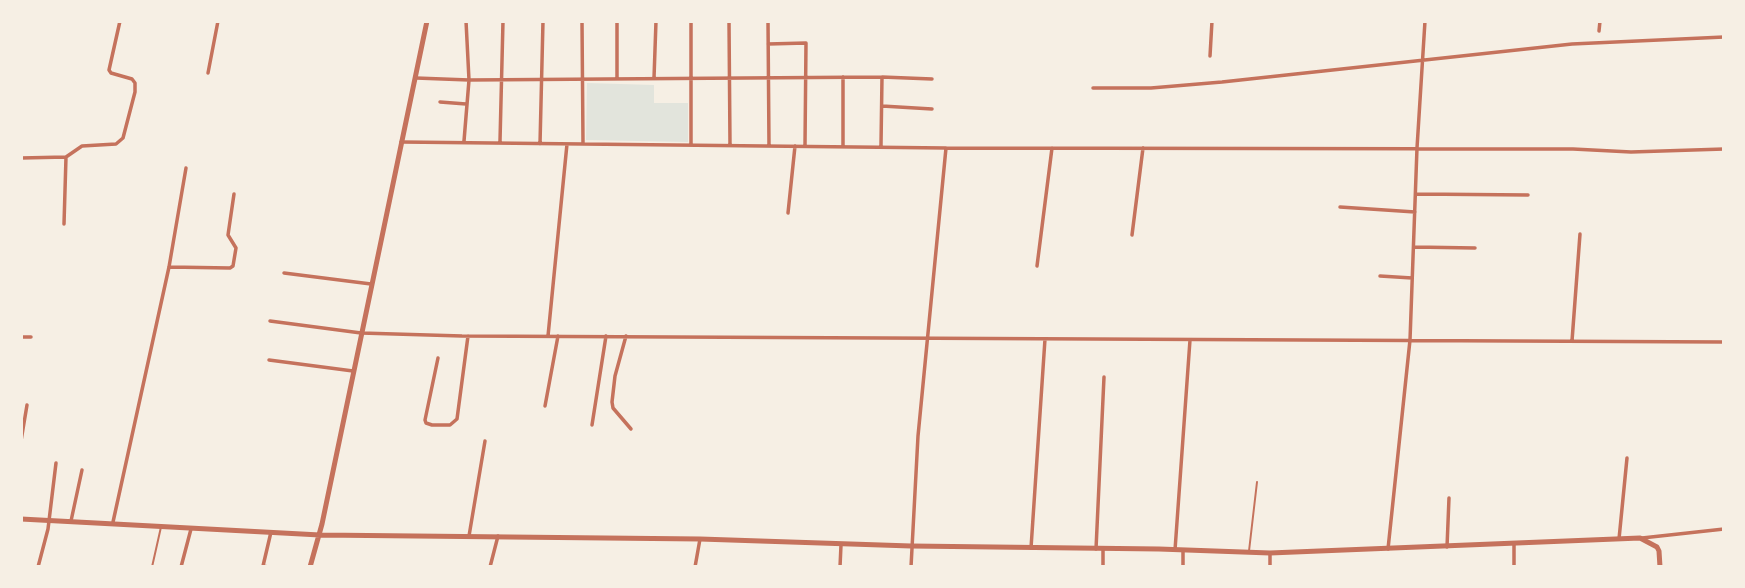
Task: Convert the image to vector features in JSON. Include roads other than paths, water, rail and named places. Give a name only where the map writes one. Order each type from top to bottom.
[{"type":"street","points":[[21,158],[66,157],[82,146],[117,144],[123,138],[135,83],[132,79],[109,70],[120,21]]},
{"type":"street","points":[[208,73],[218,21]]},
{"type":"street","points":[[310,567],[320,535],[427,21]]},
{"type":"street","points":[[464,141],[468,80],[466,21]]},
{"type":"street","points":[[500,142],[503,21]]},
{"type":"street","points":[[540,144],[543,21]]},
{"type":"street","points":[[582,21],[583,144]]},
{"type":"street","points":[[617,21],[617,79]]},
{"type":"street","points":[[653,78],[656,21]]},
{"type":"street","points":[[691,21],[691,146]]},
{"type":"street","points":[[729,21],[730,146]]},
{"type":"street","points":[[768,21],[769,146]]},
{"type":"street","points":[[1210,56],[1212,21]]},
{"type":"street","points":[[1388,548],[1410,340],[1425,21]]},
{"type":"street","points":[[1599,31],[1600,21]]},
{"type":"street","points":[[1093,88],[1151,88],[1222,82],[1572,44],[1724,37]]},
{"type":"street","points":[[768,44],[806,43],[805,145]]},
{"type":"street","points":[[842,146],[843,77]]},
{"type":"street","points":[[881,145],[882,77]]},
{"type":"street","points":[[414,78],[932,79]]},
{"type":"street","points":[[440,102],[467,104]]},
{"type":"street","points":[[882,106],[932,109]]},
{"type":"street","points":[[401,142],[691,146],[881,145],[946,148],[1573,149],[1631,152],[1724,149]]},
{"type":"street","points":[[548,336],[567,144]]},
{"type":"street","points":[[788,213],[795,145]]},
{"type":"street","points":[[911,567],[918,436],[946,148]]},
{"type":"street","points":[[1037,266],[1052,148]]},
{"type":"street","points":[[1132,235],[1143,149]]},
{"type":"street","points":[[64,224],[66,157]]},
{"type":"street","points":[[113,523],[169,267],[186,168]]},
{"type":"street","points":[[169,267],[233,266],[236,248],[228,235],[234,194]]},
{"type":"street","points":[[1416,194],[1528,195]]},
{"type":"street","points":[[1340,206],[1415,212]]},
{"type":"street","points":[[1572,341],[1580,234]]},
{"type":"street","points":[[1413,247],[1475,248]]},
{"type":"street","points":[[284,274],[371,284]]},
{"type":"street","points":[[1380,276],[1412,278]]},
{"type":"street","points":[[270,321],[361,333],[468,336],[1724,342]]},
{"type":"street","points":[[438,358],[425,420],[426,424],[450,425],[457,419],[468,336]]},
{"type":"street","points":[[545,406],[558,336]]},
{"type":"street","points":[[592,425],[606,336]]},
{"type":"street","points":[[626,336],[615,376],[612,402],[613,408],[631,429]]},
{"type":"street","points":[[21,337],[31,337]]},
{"type":"street","points":[[1031,548],[1045,339]]},
{"type":"street","points":[[1175,550],[1190,340]]},
{"type":"street","points":[[269,360],[353,372]]},
{"type":"street","points":[[1103,567],[1099,549],[1104,377]]},
{"type":"street","points":[[21,441],[27,405]]},
{"type":"street","points":[[469,536],[485,442]]},
{"type":"street","points":[[1619,538],[1627,458]]},
{"type":"street","points":[[38,567],[49,520],[56,463]]},
{"type":"street","points":[[71,522],[82,470]]},
{"type":"street","points":[[1447,547],[1449,498]]},
{"type":"street","points":[[21,519],[320,535],[701,539],[1270,553],[1640,538],[1724,529]]},
{"type":"street","points":[[181,567],[191,527]]},
{"type":"street","points":[[268,567],[263,566],[271,532]]},
{"type":"street","points":[[490,567],[498,536]]},
{"type":"street","points":[[1640,538],[1657,547],[1660,567]]},
{"type":"street","points":[[695,567],[701,539]]},
{"type":"street","points":[[840,567],[841,544]]},
{"type":"street","points":[[1514,544],[1514,567]]},
{"type":"street","points":[[1183,551],[1183,567]]},
{"type":"street","points":[[1270,553],[1270,567]]},
{"type":"lane","points":[[1249,552],[1257,482]]},
{"type":"lane","points":[[152,567],[161,526]]}]
